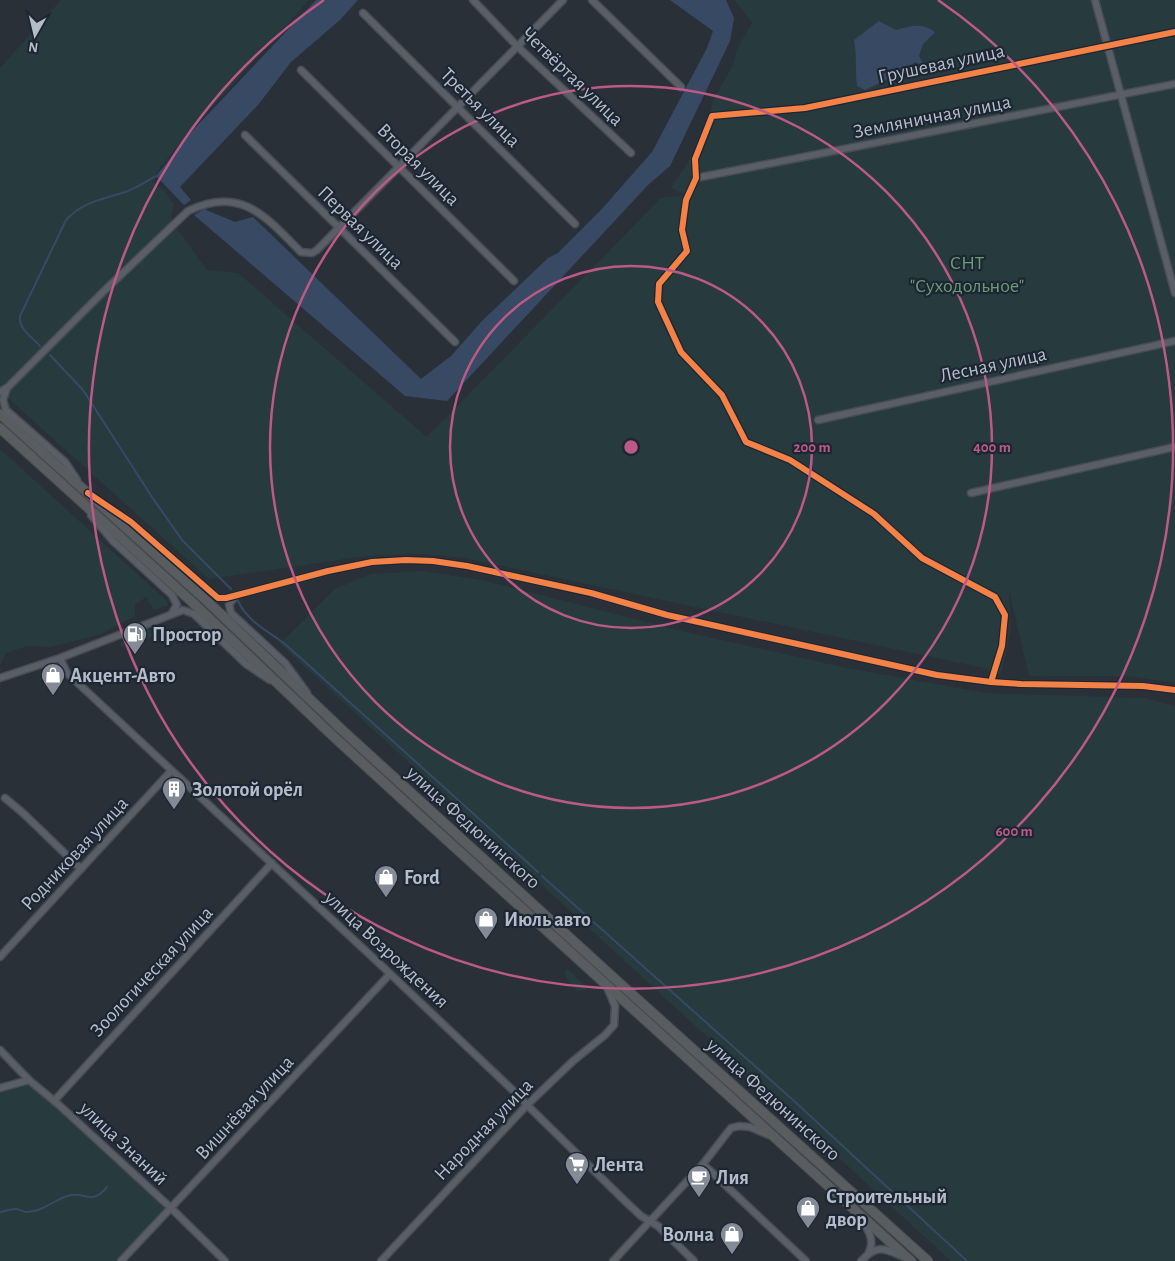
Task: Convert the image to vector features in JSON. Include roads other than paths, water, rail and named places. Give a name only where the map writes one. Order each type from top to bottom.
[{"type":"highway","name":"улица Федюнинского","points":[[0,414],[207,600],[319,707],[608,973],[928,1261]]},
{"type":"highway","name":"улица Федюнинского","points":[[0,428],[191,601],[607,987],[911,1260]]},
{"type":"street","name":"Четвёртая улица","points":[[472,0],[517,46],[631,153]]},
{"type":"street","points":[[0,392],[8,387],[105,290],[188,211],[201,205],[215,201],[247,206],[261,214],[301,252],[306,254],[317,250],[563,0]]},
{"type":"street","points":[[592,0],[681,87]]},
{"type":"street","points":[[1095,0],[1175,293]]},
{"type":"street","name":"Третья улица","points":[[363,13],[576,224]]},
{"type":"street","name":"Грушевая улица","points":[[696,178],[695,159],[712,116],[805,108],[1175,32]]},
{"type":"street","name":"Вторая улица","points":[[301,70],[514,281]]},
{"type":"street","name":"Земляничная улица","points":[[696,178],[1175,84]]},
{"type":"street","name":"Первая улица","points":[[245,135],[455,342]]},
{"type":"street","points":[[696,178],[686,200],[682,230],[687,251],[659,284],[658,302],[681,352],[722,395],[746,442],[790,460],[874,514],[922,558],[995,597],[1005,615],[1002,646],[991,682]]},
{"type":"street","name":"Лесная улица","points":[[818,420],[1175,341]]},
{"type":"street","points":[[8,387],[3,400],[6,410],[65,462],[86,492],[131,522],[214,597],[222,599],[328,571],[372,562],[433,561],[466,566],[591,593],[667,615],[936,675],[991,682],[1144,686],[1175,690]]},
{"type":"street","points":[[971,493],[1175,447]]},
{"type":"street","points":[[76,497],[113,541],[172,595],[177,605],[175,611],[171,614]]},
{"type":"street","points":[[238,595],[230,602],[231,612],[284,663],[319,707]]},
{"type":"street","points":[[0,678],[60,658],[183,610],[191,612],[246,664],[286,691]]},
{"type":"street","name":"улица Возрождения","points":[[60,658],[67,674],[390,974],[521,1098],[636,1211],[652,1221],[694,1261]]},
{"type":"street","name":"Родниковая улица","points":[[0,957],[172,771]]},
{"type":"street","points":[[4,798],[23,813],[81,869]]},
{"type":"street","name":"Зоологическая улица","points":[[54,1101],[272,863]]},
{"type":"street","name":"Вишнёвая улица","points":[[121,1261],[390,974]]},
{"type":"street","name":"Народная улица","points":[[381,1261],[527,1105],[614,1025],[615,1006],[607,987]]},
{"type":"street","name":"улица Знаний","points":[[0,1050],[29,1080],[171,1208],[226,1261]]},
{"type":"street","points":[[0,1088],[29,1080]]},
{"type":"street","points":[[613,1261],[704,1164],[731,1128],[739,1126],[750,1127],[779,1141]]},
{"type":"street","points":[[704,1164],[806,1261]]},
{"type":"street","points":[[859,1214],[871,1236],[872,1247],[861,1261]]},
{"type":"street","points":[[869,1252],[875,1249],[884,1249],[911,1260]]},
{"type":"water","points":[[316,0],[358,0],[340,20],[291,62],[258,105],[180,187],[191,200],[184,205],[156,176],[194,129]]},
{"type":"water","points":[[670,0],[726,0],[734,18],[730,41],[670,166],[648,185],[447,401],[405,396],[194,215],[204,209],[235,222],[253,217],[421,379],[451,356],[482,321],[548,258],[558,253],[601,210],[652,152],[707,48],[713,31]]},
{"type":"water","points":[[879,21],[896,30],[921,26],[935,32],[923,44],[919,56],[925,67],[915,62],[903,72],[865,90],[857,86],[854,40]]},
{"type":"waterway","points":[[40,346],[23,329],[20,316],[66,220],[87,205],[128,191],[156,176]]},
{"type":"waterway","points":[[50,355],[83,390],[182,540],[231,589]]},
{"type":"waterway","points":[[238,601],[251,619],[298,655],[538,872]]},
{"type":"waterway","points":[[542,876],[793,1100],[966,1260]]},
{"type":"waterway","points":[[0,1212],[16,1209],[26,1212],[33,1211],[71,1195],[93,1197],[97,1196],[107,1187]]},
{"type":"place","name":"Простор","points":[[135,655]]},
{"type":"place","name":"Акцент-Авто","points":[[53,696]]},
{"type":"place","name":"Золотой орёл","points":[[174,810]]},
{"type":"place","name":"Ford","points":[[386,898]]},
{"type":"place","name":"Июль авто","points":[[486,940]]},
{"type":"place","name":"Лента","points":[[577,1185]]},
{"type":"place","name":"Лия","points":[[699,1198]]},
{"type":"place","name":"Строительный двор","points":[[808,1229]]},
{"type":"place","name":"Волна","points":[[732,1255]]},
{"type":"park label","name":"СНТ \"Суходольное\"","points":[[967,274]]}]
